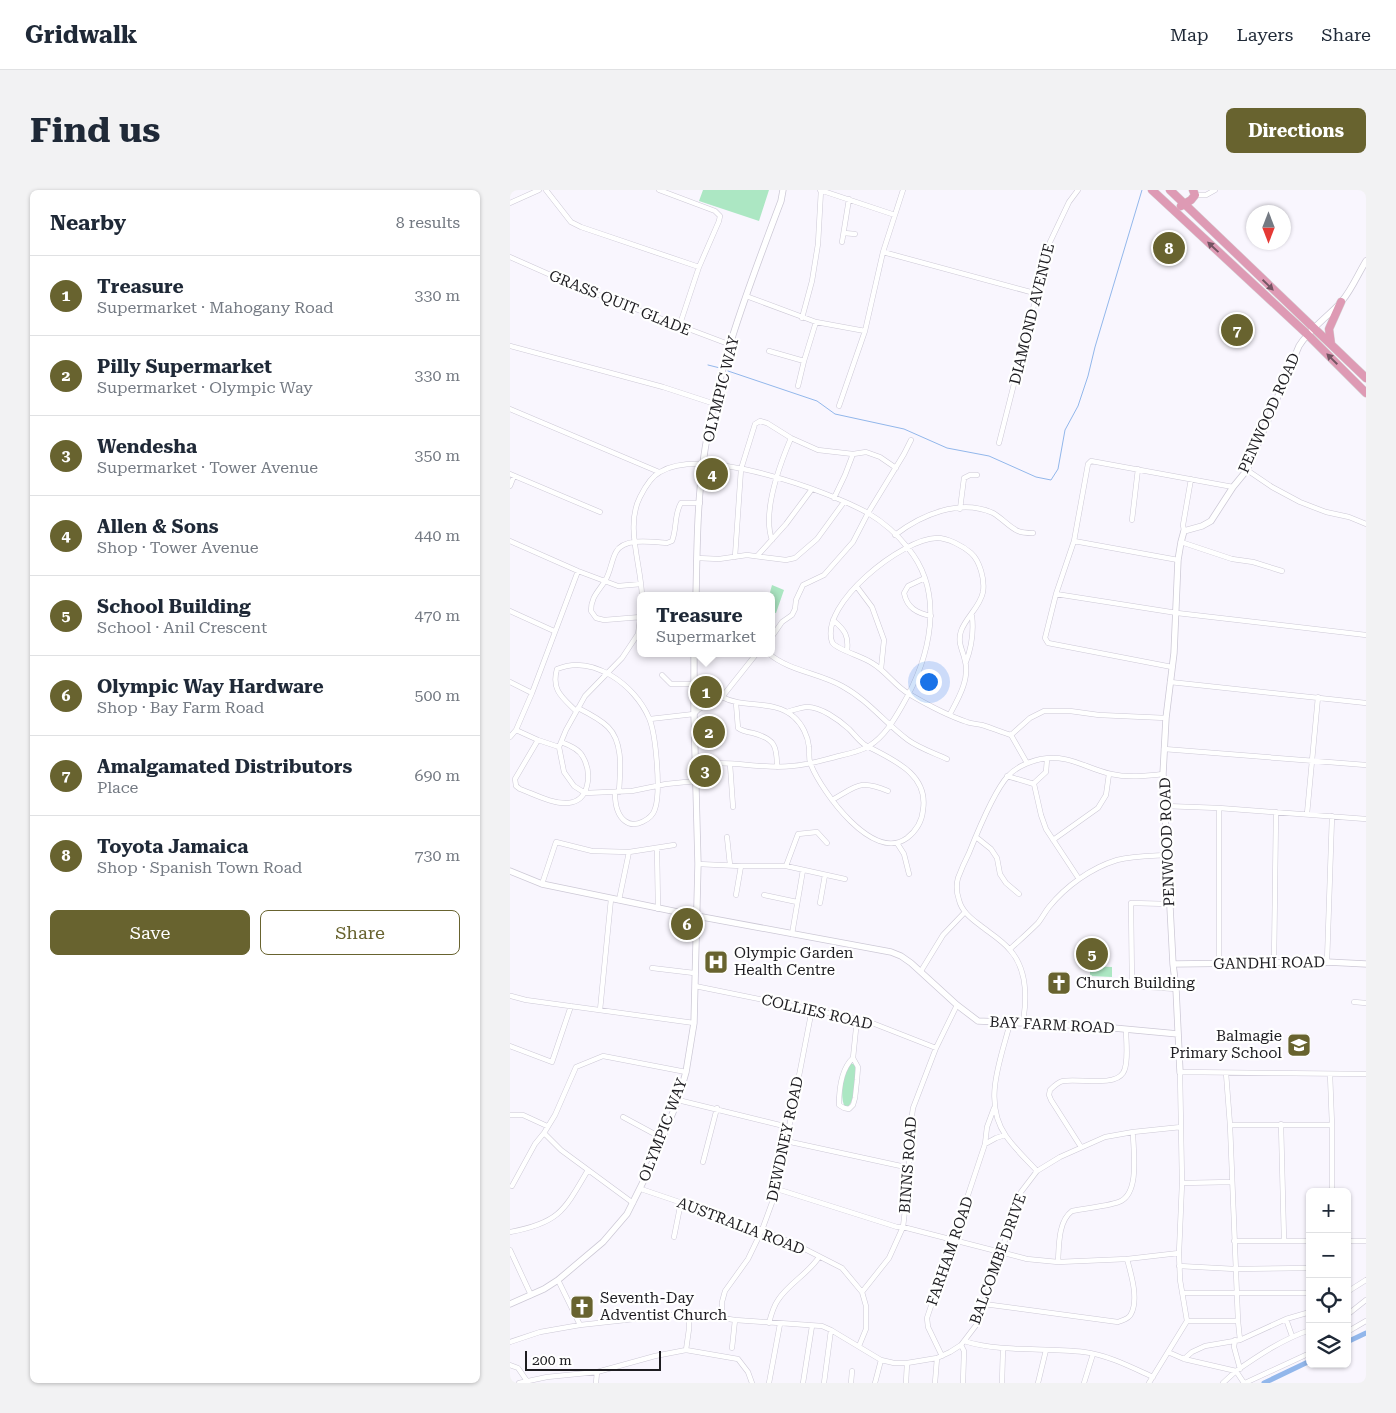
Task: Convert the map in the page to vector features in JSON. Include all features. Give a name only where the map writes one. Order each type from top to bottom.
[{"type":"highway","points":[[1152,190],[1307,334],[1366,394]]},
{"type":"highway","points":[[1170,190],[1366,378]]},
{"type":"highway","points":[[1173,209],[1185,204],[1194,192]]},
{"type":"highway","points":[[1332,347],[1329,339],[1329,329],[1332,318],[1341,302]]},
{"type":"street","points":[[510,203],[539,190]]},
{"type":"street","points":[[546,190],[571,222],[699,267]]},
{"type":"street","points":[[658,190],[715,211],[720,216],[699,267],[679,327]]},
{"type":"street","name":"OLYMPIC WAY","points":[[696,592],[703,463],[715,404],[746,296],[783,190]]},
{"type":"street","points":[[802,318],[812,281],[818,244],[820,190],[895,215]]},
{"type":"street","points":[[840,196],[842,190]]},
{"type":"street","points":[[839,406],[864,331],[883,252],[903,190]]},
{"type":"street","name":"DIAMOND AVENUE","points":[[1000,443],[1050,242],[1069,202],[1078,190]]},
{"type":"street","points":[[1194,192],[1206,195],[1214,190]]},
{"type":"street","points":[[842,242],[849,199]]},
{"type":"street","points":[[844,232],[855,234]]},
{"type":"street","points":[[883,252],[1038,294]]},
{"type":"street","name":"GRASS QUIT GLADE","points":[[510,257],[580,288],[679,327],[731,345]]},
{"type":"street","points":[[1307,334],[1341,302],[1366,261]]},
{"type":"street","points":[[746,296],[802,318],[864,331]]},
{"type":"street","points":[[798,386],[816,322]]},
{"type":"street","name":"PENWOOD ROAD","points":[[1187,1321],[1179,1266],[1182,1183],[1180,1072],[1176,989],[1172,964],[1164,774],[1166,718],[1177,613],[1178,560],[1184,532],[1211,521],[1233,487],[1247,470],[1299,346],[1307,334]]},
{"type":"street","points":[[510,346],[663,387],[715,404]]},
{"type":"street","points":[[769,351],[804,360]]},
{"type":"street","points":[[510,409],[659,472]]},
{"type":"street","points":[[735,557],[741,469],[755,424],[760,421],[818,450],[852,454],[866,452],[896,468]]},
{"type":"street","points":[[772,540],[770,534],[771,500],[783,457],[791,438]]},
{"type":"street","points":[[775,632],[782,622],[792,615],[803,585],[820,579],[853,542],[910,440]]},
{"type":"street","points":[[834,498],[846,475],[852,454]]},
{"type":"street","points":[[1172,668],[1048,643],[1045,638],[1056,594],[1074,542],[1089,462],[1233,487]]},
{"type":"street","points":[[642,592],[633,529],[634,512],[640,497],[659,472],[678,465],[703,463],[741,469],[778,478],[812,489],[868,513],[907,547],[919,563],[925,578],[932,616],[919,674],[890,726],[869,746],[810,763],[777,767],[695,763]]},
{"type":"street","points":[[1132,520],[1138,469]]},
{"type":"street","points":[[1247,470],[1272,487],[1300,502],[1366,524]]},
{"type":"street","points":[[510,486],[512,475],[600,512]]},
{"type":"street","points":[[960,509],[964,478],[970,475],[977,475]]},
{"type":"street","points":[[1184,532],[1183,525],[1192,479]]},
{"type":"street","points":[[758,555],[812,489]]},
{"type":"street","points":[[697,558],[720,559],[758,555],[786,560],[795,558],[817,539],[844,502]]},
{"type":"street","points":[[637,617],[604,620],[596,618],[591,611],[591,602],[611,569],[617,550],[635,541],[667,543],[672,541],[678,507],[681,503],[700,503]]},
{"type":"street","points":[[895,535],[913,522],[946,510],[969,508],[988,511],[1019,532],[1033,534]]},
{"type":"street","points":[[966,662],[960,648],[961,632],[982,598],[984,589],[982,577],[974,556],[962,546],[938,538],[923,540],[907,547],[871,572],[843,602],[833,620],[831,636],[833,644],[838,649],[871,662],[881,669],[892,682],[909,694],[968,722],[1011,735],[1028,763]]},
{"type":"street","points":[[510,541],[578,571],[618,586],[641,584]]},
{"type":"street","points":[[1074,542],[1178,560]]},
{"type":"street","points":[[1181,542],[1232,559],[1253,562],[1282,570]]},
{"type":"street","points":[[510,737],[516,730],[532,693],[578,571]]},
{"type":"street","points":[[925,578],[908,586],[904,593],[905,599],[914,610],[932,616]]},
{"type":"street","points":[[857,587],[872,607],[884,640],[881,669]]},
{"type":"street","points":[[1056,594],[1177,613],[1366,635]]},
{"type":"street","points":[[510,611],[554,631]]},
{"type":"street","points":[[950,714],[962,689],[966,662],[974,634],[972,616]]},
{"type":"street","points":[[833,620],[845,630],[847,651]]},
{"type":"street","points":[[637,636],[622,658],[585,696],[577,709],[560,744],[564,772],[574,786],[586,793],[617,792],[696,781]]},
{"type":"street","name":"OLYMPIC WAY","points":[[510,1304],[558,1280],[603,1242],[634,1204],[678,1100],[686,1072],[694,1023],[697,916],[698,864],[694,657]]},
{"type":"street","points":[[650,719],[694,714],[699,709],[722,697],[754,657]]},
{"type":"street","points":[[773,657],[790,666],[828,679],[844,687],[874,709],[890,726],[910,742],[947,759]]},
{"type":"street","points":[[579,664],[595,667],[608,673],[626,686],[643,707],[650,719],[658,787],[655,810],[650,818],[641,823],[629,824],[618,813],[617,792],[620,768],[614,736],[608,727],[577,709],[563,698],[555,687],[557,668],[579,664]]},
{"type":"street","points":[[662,675],[671,684],[694,684]]},
{"type":"street","points":[[510,682],[532,693]]},
{"type":"street","points":[[1170,682],[1366,703]]},
{"type":"street","points":[[722,697],[736,703],[768,706],[787,712],[795,717],[803,728],[809,746],[810,763],[832,800],[864,834],[882,842],[897,843],[910,836],[922,818],[924,797],[922,789],[910,771],[864,744],[844,725],[819,710],[807,707],[787,712]]},
{"type":"street","points":[[1307,814],[1318,697]]},
{"type":"street","points":[[736,703],[738,728],[762,737],[774,745],[777,750],[777,767]]},
{"type":"street","points":[[1011,735],[1030,718],[1044,711],[1166,718]]},
{"type":"street","points":[[516,730],[538,740],[574,748],[583,756],[587,767],[588,785],[586,793],[578,800],[563,803],[516,786],[515,779],[538,740]]},
{"type":"street","points":[[1164,749],[1366,765]]},
{"type":"street","points":[[1033,784],[1044,774],[1047,759]]},
{"type":"street","points":[[1023,1022],[1025,1007],[1024,980],[1017,961],[1010,949],[965,912],[959,900],[957,884],[976,837],[1002,783],[1020,766],[1047,759],[1066,759],[1109,774],[1140,777],[1164,774]]},
{"type":"street","points":[[730,764],[733,807]]},
{"type":"street","points":[[1053,840],[1098,808],[1106,795],[1109,774]]},
{"type":"street","points":[[1008,776],[1035,786],[1041,816],[1053,840],[1079,879]]},
{"type":"street","points":[[832,800],[862,784],[872,784],[888,791]]},
{"type":"street","points":[[1166,806],[1366,819]]},
{"type":"street","points":[[1219,808],[1219,964]]},
{"type":"street","points":[[1274,963],[1276,812]]},
{"type":"street","points":[[1327,962],[1332,816]]},
{"type":"street","points":[[786,866],[798,834],[817,832],[827,843]]},
{"type":"street","points":[[976,837],[991,849],[997,858],[1000,874],[1006,883],[1018,894]]},
{"type":"street","points":[[727,838],[730,865]]},
{"type":"street","points":[[542,884],[556,842],[592,851],[630,852],[674,845]]},
{"type":"street","points":[[897,843],[904,854],[909,874]]},
{"type":"street","points":[[657,848],[658,908]]},
{"type":"street","points":[[619,900],[630,852]]},
{"type":"street","points":[[1010,949],[1039,922],[1049,907],[1079,879],[1103,865],[1119,860],[1167,855]]},
{"type":"street","points":[[698,864],[786,866],[845,879]]},
{"type":"street","points":[[736,895],[741,866]]},
{"type":"street","points":[[792,934],[803,870]]},
{"type":"street","name":"BAY FARM ROAD","points":[[510,871],[542,884],[611,899],[891,952],[901,956],[921,971],[957,1005],[978,1021],[1092,1026],[1178,1034]]},
{"type":"street","points":[[820,903],[825,875]]},
{"type":"street","points":[[764,895],[797,902]]},
{"type":"street","points":[[600,1010],[611,899]]},
{"type":"street","points":[[1169,904],[1131,903],[1132,986],[1176,989]]},
{"type":"street","points":[[921,971],[943,935],[965,912]]},
{"type":"street","name":"GANDHI ROAD","points":[[1172,964],[1327,962],[1366,964]]},
{"type":"street","points":[[652,968],[694,973]]},
{"type":"street","name":"COLLIES ROAD","points":[[695,986],[857,1019],[936,1048]]},
{"type":"street","points":[[511,996],[526,1000],[694,1023]]},
{"type":"street","points":[[1354,1002],[1366,1003]]},
{"type":"street","name":"BINNS ROAD","points":[[862,1292],[889,1258],[903,1227],[910,1168],[907,1151],[913,1108],[936,1048],[957,1005]]},
{"type":"street","points":[[510,1046],[550,1062],[552,1061],[571,1006]]},
{"type":"street","name":"DEWDNEY ROAD","points":[[722,1318],[722,1302],[725,1291],[748,1259],[762,1230],[776,1189],[812,1009]]},
{"type":"street","points":[[853,1058],[847,1064],[839,1095],[839,1105],[849,1109],[855,1098],[858,1067],[853,1058],[857,1019]]},
{"type":"street","points":[[1010,1023],[995,1083],[994,1108],[1005,1135],[1037,1172]]},
{"type":"street","points":[[1081,1147],[1051,1100],[1050,1090],[1062,1081],[1118,1078],[1124,1072],[1126,1061],[1126,1030]]},
{"type":"street","points":[[512,1186],[535,1144],[555,1115],[576,1067],[603,1056],[686,1072]]},
{"type":"street","points":[[1180,1072],[1366,1074]]},
{"type":"street","points":[[1226,1073],[1238,1321],[1238,1340],[1234,1347],[1238,1370],[1245,1383],[1306,1355]]},
{"type":"street","points":[[1330,1074],[1332,1188]]},
{"type":"street","points":[[678,1100],[717,1108],[788,1127]]},
{"type":"street","points":[[703,1162],[717,1108]]},
{"type":"street","name":"FARHAM ROAD","points":[[940,1357],[928,1326],[927,1318],[985,1144],[994,1108]]},
{"type":"street","points":[[510,1115],[523,1115],[547,1126]]},
{"type":"street","points":[[623,1116],[662,1138]]},
{"type":"street","points":[[1281,1124],[1284,1240]]},
{"type":"street","points":[[1230,1125],[1332,1125]]},
{"type":"street","name":"BALCOMBE DRIVE","points":[[510,1342],[540,1332],[580,1324],[689,1313],[735,1320],[822,1326],[882,1360],[907,1364],[940,1357],[963,1343],[977,1324],[1021,1192],[1037,1172],[1060,1157],[1104,1137],[1181,1127]]},
{"type":"street","points":[[1058,1262],[1063,1221],[1067,1214],[1072,1211],[1121,1202],[1130,1195],[1133,1185],[1133,1132]]},
{"type":"street","points":[[544,1133],[561,1150],[634,1204]]},
{"type":"street","points":[[985,1144],[1005,1135]]},
{"type":"street","points":[[786,1141],[910,1168]]},
{"type":"street","points":[[510,1232],[530,1228],[554,1218],[564,1209],[588,1170]]},
{"type":"street","points":[[1182,1183],[1232,1182]]},
{"type":"street","name":"AUSTRALIA ROAD","points":[[640,1189],[762,1230],[842,1268],[862,1292]]},
{"type":"street","points":[[776,1189],[897,1227],[1027,1259],[1058,1262],[1127,1259],[1179,1253]]},
{"type":"street","points":[[674,1236],[681,1202]]},
{"type":"street","points":[[1234,1241],[1306,1241]]},
{"type":"street","points":[[1351,1241],[1366,1241]]},
{"type":"street","points":[[510,1250],[531,1295]]},
{"type":"street","points":[[769,1323],[777,1302],[785,1290],[807,1272],[819,1257]]},
{"type":"street","points":[[984,1304],[1118,1322],[1127,1319],[1134,1305],[1133,1283],[1127,1259]]},
{"type":"street","points":[[1179,1266],[1235,1269],[1306,1268]]},
{"type":"street","points":[[558,1280],[580,1324]]},
{"type":"street","points":[[1351,1289],[1366,1280]]},
{"type":"street","points":[[859,1346],[866,1329],[866,1306],[862,1292]]},
{"type":"street","points":[[1184,1293],[1306,1293]]},
{"type":"street","points":[[1351,1312],[1366,1300]]},
{"type":"street","points":[[686,1350],[689,1313]]},
{"type":"street","points":[[1184,1359],[1192,1352],[1205,1346],[1238,1340],[1286,1319],[1306,1313]]},
{"type":"street","points":[[1286,1319],[1292,1336]]},
{"type":"street","points":[[732,1348],[735,1320]]},
{"type":"street","points":[[1150,1383],[1187,1321],[1238,1321]]},
{"type":"street","points":[[1351,1330],[1366,1321]]},
{"type":"street","points":[[769,1383],[780,1324]]},
{"type":"street","points":[[803,1383],[812,1326]]},
{"type":"street","points":[[824,1383],[831,1330]]},
{"type":"street","points":[[1223,1383],[1238,1370],[1292,1336],[1306,1331]]},
{"type":"street","points":[[964,1383],[963,1343],[1003,1348],[1085,1352],[1115,1360],[1153,1377]]},
{"type":"street","points":[[1002,1383],[1003,1348]]},
{"type":"street","points":[[519,1383],[598,1372],[654,1356],[686,1350],[738,1359],[748,1372],[752,1383]]},
{"type":"street","points":[[1038,1383],[1046,1350]]},
{"type":"street","points":[[1168,1352],[1184,1359],[1238,1370]]},
{"type":"street","points":[[1084,1383],[1093,1354]]},
{"type":"street","points":[[935,1383],[940,1357]]},
{"type":"street","points":[[875,1383],[882,1360]]},
{"type":"street","points":[[906,1383],[907,1364]]},
{"type":"street","points":[[510,1365],[518,1368],[527,1381]]},
{"type":"street","points":[[851,1383],[852,1370]]},
{"type":"street","points":[[596,1383],[598,1372]]},
{"type":"green space","points":[[703,190],[769,190],[759,221],[699,201]]},
{"type":"green space","points":[[772,585],[784,590],[776,613],[775,592],[770,592]]},
{"type":"green space","points":[[1090,966],[1112,967],[1112,977],[1090,976]]},
{"type":"green space","points":[[851,1063],[855,1065],[854,1093],[851,1103],[848,1107],[845,1107],[842,1097],[843,1084]]},
{"type":"waterway","points":[[728,371],[817,401],[835,414],[904,429],[947,448],[989,456],[1036,477],[1051,480],[1058,469],[1065,430],[1078,406],[1088,376],[1142,190]]},
{"type":"waterway","points":[[708,365],[720,368]]},
{"type":"waterway","points":[[1351,1340],[1366,1333]]},
{"type":"waterway","points":[[1264,1383],[1306,1363]]},
{"type":"place","name":"Toyota Jamaica","points":[[1169,248]]},
{"type":"place","name":"Amalgamated Distributors","points":[[1237,330]]},
{"type":"place","name":"Allen & Sons","points":[[712,474]]},
{"type":"place","name":"Treasure","points":[[706,692]]},
{"type":"place","name":"Pilly Supermarket","points":[[709,732]]},
{"type":"place","name":"Wendesha","points":[[705,771]]},
{"type":"place","name":"Olympic Way Hardware","points":[[687,924]]},
{"type":"place","name":"School Building","points":[[1092,954]]},
{"type":"place","name":"Olympic Garden Health Centre","points":[[716,962]]},
{"type":"place","name":"Church Building","points":[[1059,983]]},
{"type":"place","name":"Balmagie Primary School","points":[[1299,1045]]},
{"type":"place","name":"Seventh-Day Adventist Church","points":[[582,1307]]}]
